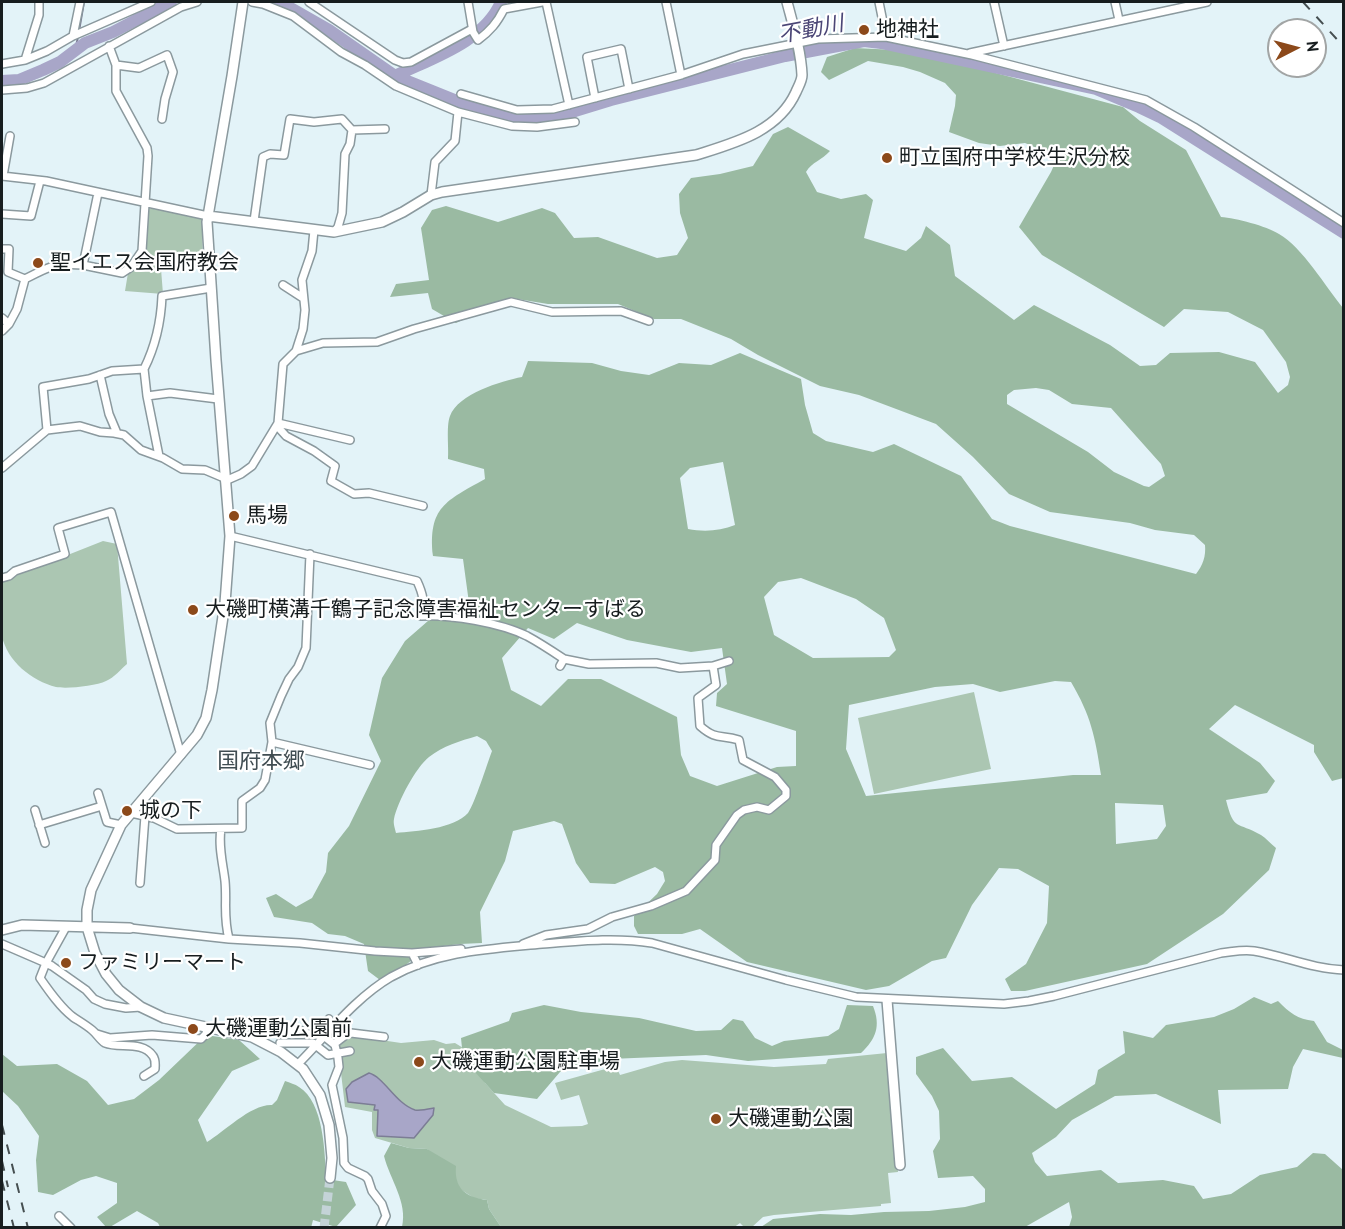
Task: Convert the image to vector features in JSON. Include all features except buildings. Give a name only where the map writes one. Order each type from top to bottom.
[{"type":"street","points":[[25,60],[39,15],[39,2]]},
{"type":"street","points":[[73,36],[80,2]]},
{"type":"street","points":[[2,64],[25,60],[47,51],[73,36],[152,2]]},
{"type":"street","points":[[2,90],[27,88],[44,83],[181,7],[197,2]]},
{"type":"street","points":[[243,2],[208,216],[218,399],[230,536],[225,603],[212,690],[206,718],[197,735],[122,825],[92,890],[87,927],[95,953],[106,974],[119,990],[141,1007],[164,1018],[223,1030],[262,1042],[298,1064],[313,1083],[325,1110],[331,1141],[330,1178]]},
{"type":"street","points":[[252,2],[264,4],[293,16],[341,52],[396,86],[458,112],[512,126],[537,127],[575,122]]},
{"type":"street","points":[[309,2],[395,60],[403,63],[411,62],[472,31]]},
{"type":"street","points":[[468,2],[472,31],[478,40],[488,33],[504,9],[544,2],[569,105]]},
{"type":"street","points":[[666,2],[681,75]]},
{"type":"street","points":[[10,136],[2,176],[40,181],[208,216],[334,232],[382,222],[404,212],[431,195],[696,155],[751,136],[779,117],[794,97],[802,78],[800,57],[788,2]]},
{"type":"street","points":[[879,2],[886,37]]},
{"type":"street","points":[[994,2],[1004,46]]},
{"type":"street","points":[[1115,2],[1119,20]]},
{"type":"street","points":[[965,54],[1207,2]]},
{"type":"street","points":[[461,94],[517,110],[553,109],[681,75],[743,54],[840,37],[886,37],[965,54],[1146,100],[1194,127],[1344,223]]},
{"type":"street","points":[[2,331],[9,324],[17,309],[26,279],[50,265],[62,263],[83,265],[122,273],[130,267],[142,251],[147,148],[116,91],[116,65],[109,46]]},
{"type":"street","points":[[595,99],[586,57],[621,49],[629,89]]},
{"type":"street","points":[[116,65],[139,68],[167,55],[173,72],[162,119]]},
{"type":"street","points":[[431,195],[435,162],[455,141],[458,112]]},
{"type":"street","points":[[254,221],[263,157],[270,154],[284,154],[290,119],[314,122],[342,119],[352,130],[384,129]]},
{"type":"street","points":[[334,232],[342,213],[345,154],[350,144],[352,130]]},
{"type":"street","points":[[2,214],[31,216],[40,181]]},
{"type":"street","points":[[83,265],[98,193]]},
{"type":"street","points":[[2,468],[47,430],[80,426],[100,432],[124,435],[141,450],[159,456],[182,469],[205,470],[224,480],[241,474],[252,466],[278,424],[283,364],[296,351],[303,329],[305,310],[302,280],[312,251],[314,230]]},
{"type":"street","points":[[2,249],[9,249],[8,272],[26,279]]},
{"type":"street","points":[[302,280],[283,285],[303,298]]},
{"type":"street","points":[[159,456],[144,369],[151,354],[161,311],[162,296],[211,288]]},
{"type":"street","points":[[296,351],[323,343],[377,342],[414,329],[511,302],[552,312],[621,311],[649,321]]},
{"type":"street","points":[[2,318],[9,324]]},
{"type":"street","points":[[47,430],[43,387],[89,379],[112,371],[144,369]]},
{"type":"street","points":[[100,375],[109,414],[117,434]]},
{"type":"street","points":[[147,396],[170,393],[218,399]]},
{"type":"street","points":[[278,424],[350,440]]},
{"type":"street","points":[[278,424],[286,436],[314,450],[335,466],[331,482],[354,495],[369,493],[423,506]]},
{"type":"street","points":[[2,578],[15,571],[65,554],[58,528],[111,512],[181,755]]},
{"type":"street","points":[[230,536],[417,580],[423,595],[424,604],[421,616],[453,616],[511,630],[527,636],[562,662],[656,663],[680,668],[712,666],[729,661]]},
{"type":"street","points":[[131,813],[177,829],[242,828],[243,801],[260,788],[265,780],[272,742],[270,723],[289,679],[298,667],[306,648],[310,554]]},
{"type":"street","points":[[514,947],[546,935],[588,929],[612,917],[651,906],[686,891],[715,860],[716,845],[736,815],[744,810],[757,807],[769,810],[786,796],[786,790],[775,777],[742,760],[739,740],[720,738],[708,733],[700,726],[698,698],[716,685],[712,666]]},
{"type":"street","points":[[272,742],[370,765]]},
{"type":"street","points":[[98,793],[107,822],[122,825]]},
{"type":"street","points":[[39,825],[102,806]]},
{"type":"street","points":[[34,810],[45,843]]},
{"type":"street","points":[[140,883],[145,816]]},
{"type":"street","points":[[221,829],[219,838],[225,884],[224,921],[229,939]]},
{"type":"street","points":[[2,930],[22,926],[130,928],[375,951],[412,953],[459,948],[468,951]]},
{"type":"street","points":[[66,927],[40,978],[71,1016],[107,1044],[134,1046],[153,1055],[156,1061],[155,1069],[144,1076]]},
{"type":"street","points":[[298,1064],[349,1010],[391,977],[442,956],[468,951],[632,939],[856,997],[1004,1004],[1029,1002],[1095,987],[1221,953],[1237,951],[1252,951],[1322,968],[1344,970]]},
{"type":"street","points":[[2,944],[46,963],[77,983],[94,999],[105,1004],[126,1008],[141,1007]]},
{"type":"street","points":[[412,953],[418,965]]},
{"type":"street","points":[[887,1000],[900,1165]]},
{"type":"street","points":[[223,1030],[231,1024],[256,1021],[280,1029],[318,1035],[329,1019]]},
{"type":"street","points":[[97,1035],[110,1038],[152,1035],[201,1039],[206,1034],[207,1027]]},
{"type":"street","points":[[334,1044],[351,1033],[384,1037]]},
{"type":"street","points":[[325,1037],[334,1044],[339,1067],[332,1085],[341,1130],[344,1163],[348,1168],[365,1176],[382,1204],[386,1216],[380,1227]]},
{"type":"street","points":[[280,1043],[313,1043],[328,1055],[350,1051]]},
{"type":"street","points":[[59,1216],[71,1227]]},
{"type":"green space","points":[[855,48],[896,50],[992,72],[1123,107],[1140,121],[1186,150],[1221,217],[1259,225],[1288,240],[1305,258],[1343,308],[1343,778],[1332,781],[1314,752],[1314,745],[1235,705],[1209,729],[1260,763],[1275,781],[1267,793],[1226,800],[1234,821],[1261,835],[1276,848],[1269,870],[1223,914],[1147,964],[1025,991],[1011,991],[1005,979],[1026,964],[1047,923],[1049,886],[1018,869],[999,868],[972,905],[946,958],[932,961],[889,986],[866,990],[747,962],[700,929],[682,934],[638,934],[634,926],[634,916],[657,894],[665,881],[663,872],[655,867],[615,884],[590,883],[576,863],[562,824],[554,821],[513,831],[505,861],[480,912],[482,943],[427,948],[402,968],[380,980],[368,971],[364,944],[345,936],[328,934],[312,923],[274,917],[266,898],[276,894],[296,907],[312,898],[326,872],[328,853],[349,826],[381,761],[369,735],[382,678],[405,641],[444,607],[469,603],[463,559],[433,556],[434,526],[442,507],[460,493],[485,479],[484,469],[448,459],[449,420],[455,408],[471,395],[492,385],[522,377],[528,361],[592,363],[621,371],[649,375],[679,363],[711,365],[740,353],[801,379],[813,433],[826,441],[873,452],[894,444],[961,476],[992,519],[1010,526],[1196,574],[1202,564],[1205,545],[1194,535],[1050,512],[1009,494],[936,424],[859,395],[820,386],[731,339],[681,319],[654,319],[618,304],[548,304],[511,298],[456,323],[432,309],[428,293],[390,297],[396,284],[429,280],[421,228],[432,210],[446,206],[498,222],[542,208],[555,213],[574,238],[598,237],[657,258],[677,255],[688,238],[680,213],[679,194],[691,178],[753,166],[773,134],[788,127],[830,151],[806,172],[817,192],[841,199],[866,194],[873,200],[864,238],[906,251],[921,238],[926,226],[950,245],[955,276],[1014,320],[1034,305],[1110,345],[1140,366],[1156,365],[1170,353],[1219,352],[1255,362],[1278,393],[1288,385],[1290,377],[1286,362],[1263,330],[1228,312],[1184,309],[1164,327],[1042,255],[1019,227],[1051,172],[1055,163],[1053,155],[1025,143],[1000,146],[979,143],[949,132],[956,95],[945,83],[920,72],[868,61],[829,80],[821,72],[827,57]],"holes":[[[1036,388],[1049,390],[1072,404],[1111,408],[1161,464],[1165,476],[1149,487],[1114,472],[1088,452],[1007,404],[1007,395],[1014,390]],[[723,462],[735,525],[724,529],[688,529],[680,478],[690,468]],[[801,578],[856,599],[884,618],[896,650],[889,657],[813,658],[774,635],[764,597],[778,582]],[[577,623],[627,640],[691,652],[722,648],[727,684],[717,693],[716,706],[796,731],[796,766],[777,767],[717,786],[690,776],[681,755],[677,717],[601,679],[568,679],[541,706],[511,690],[502,658],[528,628],[554,639]],[[1055,681],[1071,682],[1091,727],[1101,775],[1073,775],[866,796],[846,749],[849,705],[935,687],[973,684],[1000,692]],[[477,736],[486,741],[492,751],[468,813],[454,823],[444,826],[396,833],[394,823],[396,812],[418,769],[434,753]],[[1115,803],[1163,805],[1166,826],[1157,839],[1116,844]]]},
{"type":"green space","points":[[148,208],[202,218],[203,266],[161,269],[163,294],[125,291],[128,273],[139,264]]},
{"type":"green space","points":[[103,541],[117,544],[127,664],[112,678],[96,684],[67,688],[47,684],[22,669],[9,654],[5,645],[1,629],[2,581]]},
{"type":"green space","points":[[974,692],[991,769],[874,794],[858,718]]},
{"type":"green space","points":[[1254,997],[1271,1004],[1278,1001],[1294,1015],[1314,1021],[1327,1042],[1343,1050],[1343,1058],[1303,1049],[1293,1067],[1288,1089],[1218,1090],[1221,1124],[1156,1094],[1115,1096],[1072,1120],[1056,1137],[1032,1153],[1035,1162],[1047,1176],[1101,1170],[1118,1183],[1163,1180],[1194,1186],[1203,1199],[1231,1194],[1260,1175],[1297,1167],[1313,1153],[1325,1154],[1343,1170],[1343,1227],[1069,1227],[1072,1217],[1069,1202],[1025,1227],[761,1227],[773,1219],[820,1214],[851,1215],[929,1211],[985,1202],[985,1189],[973,1176],[938,1178],[933,1151],[940,1139],[939,1111],[932,1096],[916,1074],[916,1057],[943,1048],[972,1081],[1012,1077],[1056,1109],[1095,1084],[1098,1070],[1125,1053],[1123,1031],[1153,1038],[1166,1025],[1214,1017]]},
{"type":"green space","points":[[544,1005],[581,1012],[639,1018],[696,1031],[721,1030],[733,1019],[743,1021],[755,1038],[772,1046],[784,1041],[828,1036],[839,1029],[847,1005],[873,1006],[877,1026],[870,1043],[861,1053],[748,1061],[706,1055],[610,1059],[560,1072],[537,1099],[494,1093],[475,1072],[478,1057],[462,1048],[461,1038],[509,1021],[512,1013]]},
{"type":"green space","points":[[206,1035],[239,1040],[260,1059],[232,1071],[198,1120],[207,1142],[255,1109],[272,1105],[277,1100],[285,1081],[297,1086],[314,1104],[318,1116],[324,1143],[326,1179],[346,1182],[356,1205],[336,1227],[313,1220],[311,1228],[160,1227],[158,1223],[137,1211],[110,1227],[106,1227],[97,1217],[117,1203],[117,1183],[96,1176],[81,1180],[53,1195],[38,1192],[36,1160],[39,1136],[18,1106],[2,1091],[2,1054],[17,1066],[57,1064],[87,1081],[108,1105],[134,1099],[159,1080]]},
{"type":"green space","name":"大磯運動公園","points":[[347,1035],[401,1043],[434,1040],[446,1044],[455,1043],[478,1057],[485,1083],[505,1105],[551,1127],[588,1124],[579,1095],[561,1100],[555,1083],[616,1066],[620,1075],[665,1062],[682,1060],[774,1067],[826,1064],[828,1059],[887,1053],[898,1172],[888,1173],[891,1203],[881,1204],[881,1206],[774,1215],[763,1217],[752,1227],[744,1227],[740,1223],[733,1228],[501,1227],[489,1209],[487,1200],[474,1198],[460,1189],[455,1178],[427,1149],[409,1148],[375,1138],[372,1130],[372,1112],[345,1107],[338,1047],[339,1042]]},
{"type":"green space","points":[[391,1143],[409,1148],[427,1149],[456,1166],[459,1186],[473,1197],[487,1200],[489,1209],[501,1227],[402,1227],[401,1200],[384,1156]]},
{"type":"water","points":[[369,1073],[375,1075],[408,1107],[415,1110],[434,1108],[433,1115],[414,1138],[377,1136],[378,1110],[374,1110],[375,1105],[348,1102],[346,1089],[352,1082]]},
{"type":"waterway","points":[[79,31],[84,2]]},
{"type":"waterway","name":"不動川","points":[[2,81],[19,80],[43,70],[60,62],[85,43],[113,32],[171,2]]},
{"type":"waterway","name":"不動川","points":[[280,2],[329,30],[395,76],[472,107],[512,118],[567,116],[575,111],[611,100],[785,56],[864,41],[1096,89],[1160,117],[1344,233]]},
{"type":"waterway","points":[[395,76],[470,38],[493,16],[501,2]]},
{"type":"waterway","points":[[75,51],[78,37]]},
{"type":"tunnel","points":[[324,1228],[330,1178]]},
{"type":"railway","points":[[1303,2],[1344,47]]},
{"type":"railway","points":[[2,1125],[28,1228]]},
{"type":"railway","points":[[2,1161],[8,1187]]},
{"type":"railway","points":[[2,1181],[14,1228]]},
{"type":"place","name":"地神社","points":[[864,30]]},
{"type":"place","name":"町立国府中学校生沢分校","points":[[887,158]]},
{"type":"place","name":"聖イエス会国府教会","points":[[38,263]]},
{"type":"place","name":"馬場","points":[[234,516]]},
{"type":"place","name":"大磯町横溝千鶴子記念障害福祉センターすばる","points":[[193,610]]},
{"type":"place","name":"城の下","points":[[127,811]]},
{"type":"place","name":"ファミリーマート","points":[[66,963]]},
{"type":"place","name":"大磯運動公園前","points":[[193,1029]]},
{"type":"place","name":"大磯運動公園駐車場","points":[[419,1062]]},
{"type":"place","name":"大磯運動公園","points":[[716,1119]]},
{"type":"district","name":"国府本郷","points":[[261,762]]}]
